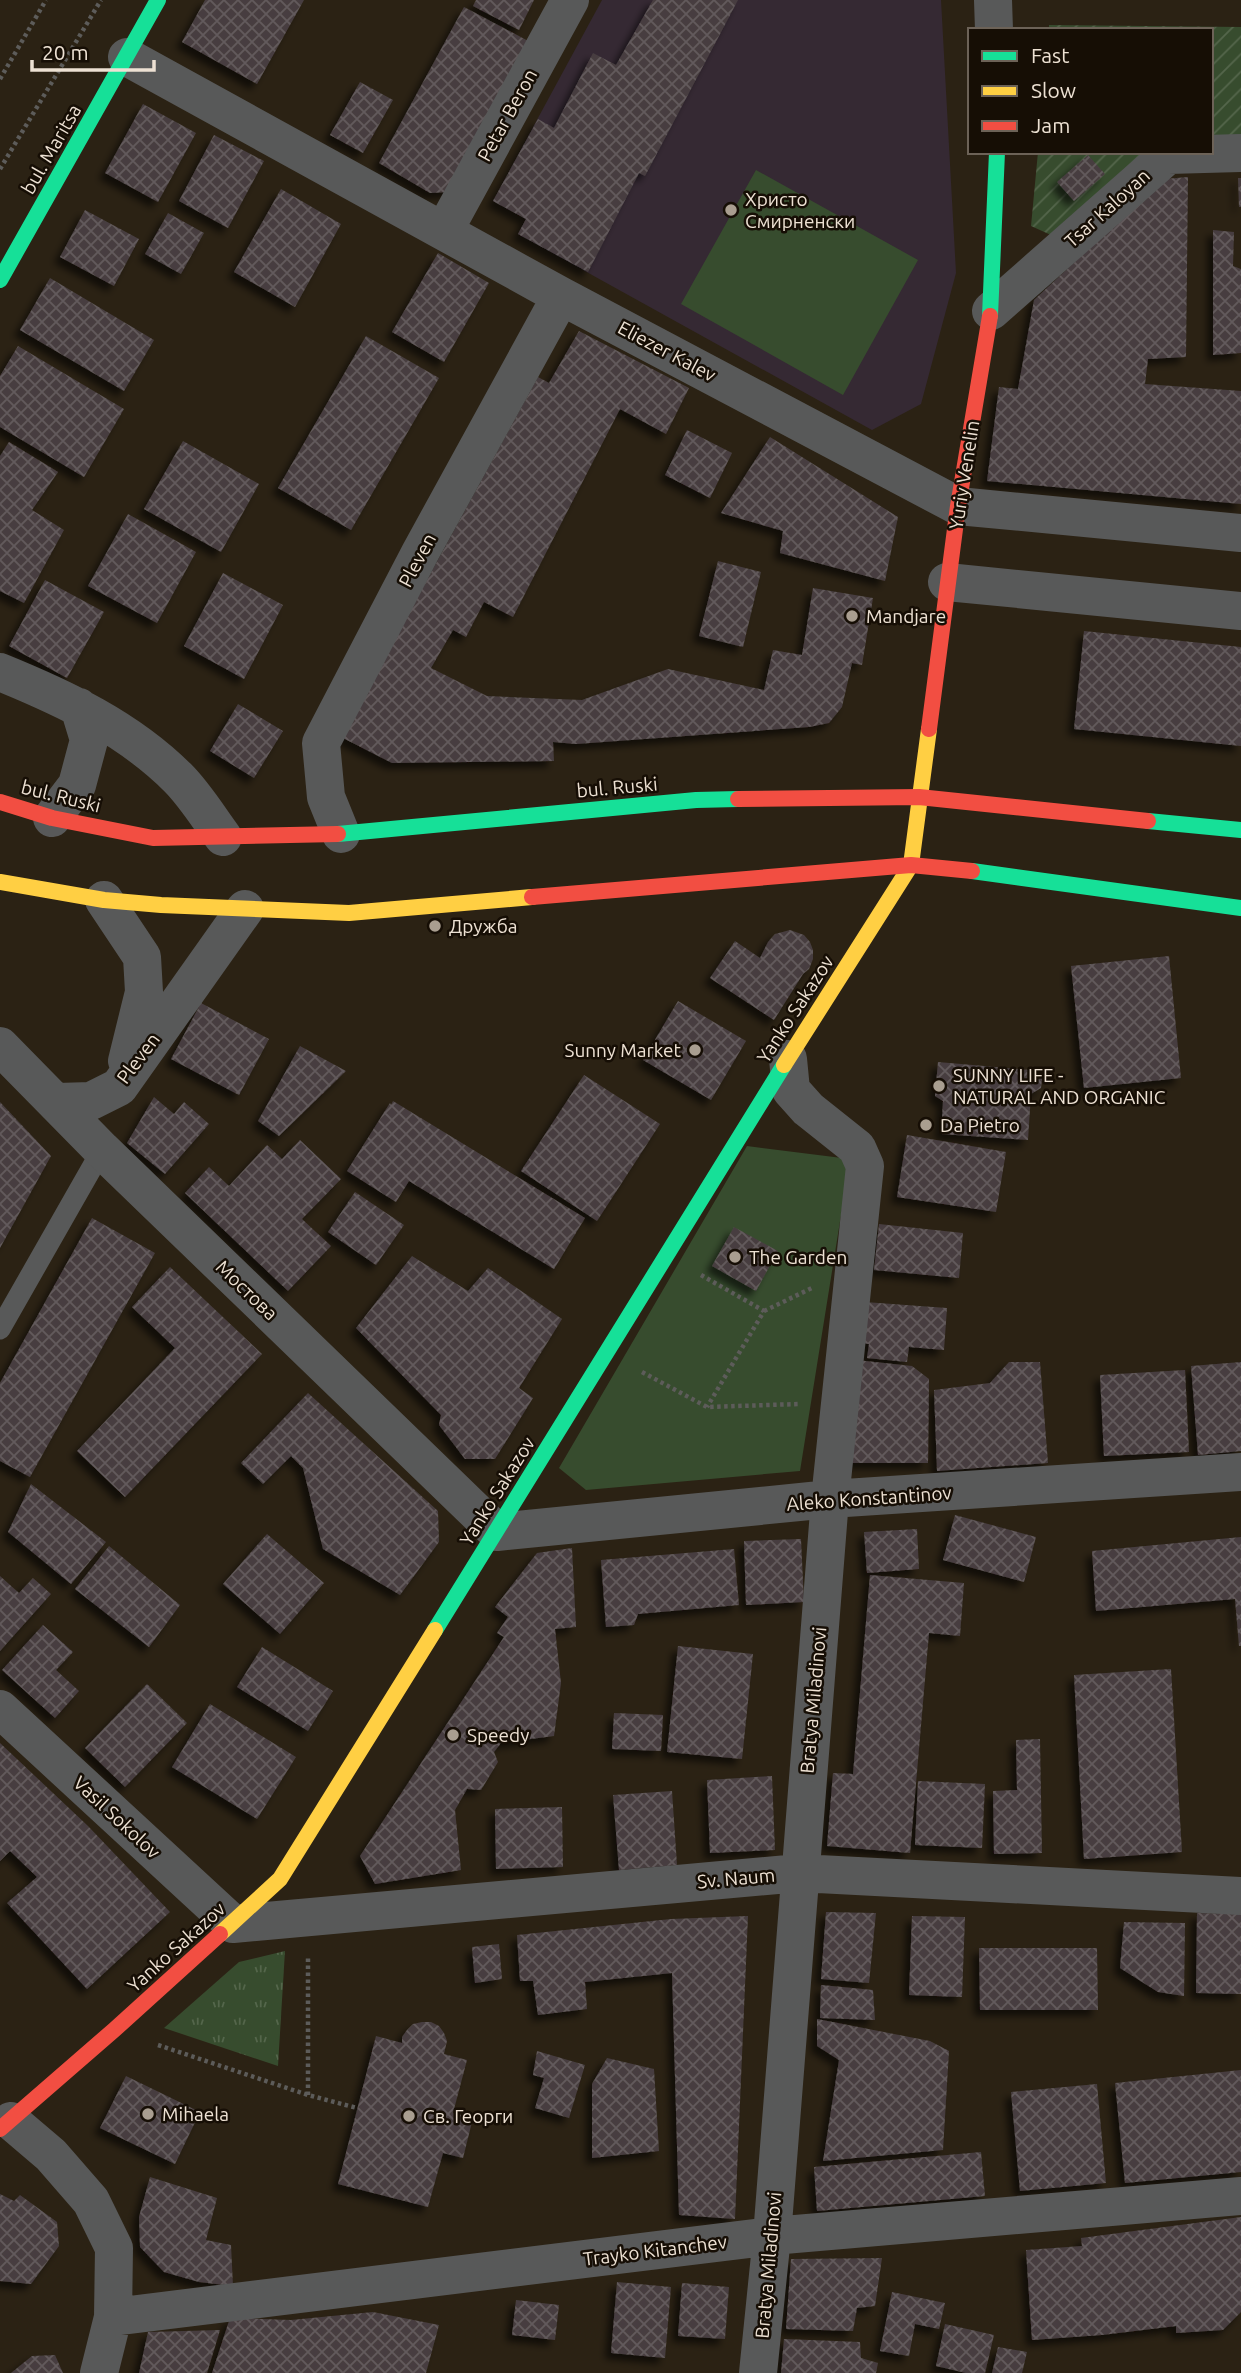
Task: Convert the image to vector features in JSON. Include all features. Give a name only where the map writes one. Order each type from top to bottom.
[{"type":"street","name":"bul. Maritsa","points":[[0,281],[158,0]]},
{"type":"street","name":"Petar Beron","points":[[444,231],[570,0]]},
{"type":"street","points":[[993,0],[994,28]]},
{"type":"street","name":"Eliezer Kalev","points":[[127,57],[561,296],[958,506],[1241,533]]},
{"type":"street","name":"Tsar Kaloyan","points":[[1213,154],[1241,153]]},
{"type":"street","name":"Yuriy Venelin","points":[[919,797],[958,506],[991,311],[996,154]]},
{"type":"street","name":"Tsar Kaloyan","points":[[991,311],[1168,155],[1204,154]]},
{"type":"street","name":"Pleven","points":[[341,834],[326,797],[321,743],[420,553],[561,296]]},
{"type":"street","points":[[947,582],[1241,611]]},
{"type":"street","points":[[0,672],[59,696],[150,752],[180,780],[223,837]]},
{"type":"street","points":[[52,818],[77,785],[89,740],[79,707]]},
{"type":"street","name":"bul. Ruski","points":[[0,802],[52,818],[153,838],[341,834],[696,800],[919,797],[1241,830]]},
{"type":"street","name":"Yanko Sakazov","points":[[6,2125],[280,1879],[607,1354],[736,1139],[911,865],[919,797]]},
{"type":"street","points":[[0,882],[104,900],[349,913],[911,865],[998,874],[1241,908]]},
{"type":"street","points":[[104,900],[142,957],[143,967],[144,992],[132,1048],[119,1087]]},
{"type":"street","name":"Pleven","points":[[57,1102],[91,1101],[119,1087],[245,909]]},
{"type":"street","name":"Мостова","points":[[0,1046],[102,1150],[497,1532]]},
{"type":"street","name":"Bratya Miladinovi","points":[[758,2373],[772,2236],[830,1499],[865,1166],[857,1148],[808,1109],[791,1090],[788,1059]]},
{"type":"street","name":"Aleko Konstantinov","points":[[497,1532],[830,1499],[1241,1472]]},
{"type":"street","name":"Vasil Sokolov","points":[[0,1709],[233,1924]]},
{"type":"street","name":"Sv. Naum","points":[[233,1924],[799,1873],[1241,1896]]},
{"type":"street","points":[[6,2125],[51,2155],[91,2201],[114,2248],[113,2317],[99,2373]]},
{"type":"street","name":"Trayko Kitanchev","points":[[113,2317],[772,2236],[1241,2196]]},
{"type":"lane","points":[[0,1329],[102,1150]]},
{"type":"path","points":[[0,79],[46,0]]},
{"type":"path","points":[[0,169],[101,0]]},
{"type":"path","points":[[666,1255],[764,1311],[707,1408]]},
{"type":"path","points":[[607,1354],[707,1408],[840,1403]]},
{"type":"path","points":[[307,1917],[308,2095]]},
{"type":"path","points":[[114,2030],[308,2095],[357,2108]]},
{"type":"shaded area","name":"Христо Смирненски","points":[[602,0],[941,0],[956,273],[921,404],[872,430],[518,234],[526,219],[493,201]]},
{"type":"green space","points":[[1049,25],[1241,27],[1241,144],[1213,143],[1213,28],[1049,28]]},
{"type":"green space","points":[[1038,154],[1152,154],[1051,235],[1031,226]]},
{"type":"green space","points":[[756,170],[918,260],[843,395],[681,304]]},
{"type":"green space","points":[[747,1146],[850,1159],[800,1471],[586,1490],[559,1468]]},
{"type":"green space","points":[[285,1951],[278,2066],[164,2028],[239,1962]]},
{"type":"building","points":[[205,0],[304,0],[257,84],[182,42]]},
{"type":"building","points":[[476,0],[534,0],[519,30],[473,6]]},
{"type":"building","points":[[653,0],[738,0],[645,176],[639,173],[588,272],[518,234],[526,219],[493,201],[538,119],[554,128],[593,53],[616,65]]},
{"type":"building","points":[[464,7],[532,43],[450,192],[430,193],[379,163]]},
{"type":"building","points":[[360,82],[393,100],[363,153],[330,135]]},
{"type":"building","points":[[143,104],[196,133],[158,202],[105,173]]},
{"type":"building","points":[[214,135],[264,161],[228,228],[179,201]]},
{"type":"building","points":[[1088,155],[1105,174],[1074,201],[1057,182]]},
{"type":"building","points":[[1188,177],[1186,357],[1148,359],[1145,384],[1241,391],[1241,504],[987,481],[999,387],[1018,389],[1034,300],[1164,179]]},
{"type":"building","points":[[1238,178],[1241,178],[1241,207],[1239,207]]},
{"type":"building","points":[[281,189],[341,224],[295,307],[234,272]]},
{"type":"building","points":[[85,210],[139,239],[114,286],[60,257]]},
{"type":"building","points":[[168,213],[204,233],[181,274],[145,254]]},
{"type":"building","points":[[1213,230],[1234,232],[1233,266],[1241,269],[1241,353],[1213,355]]},
{"type":"building","points":[[438,253],[489,283],[444,362],[392,332]]},
{"type":"building","points":[[50,278],[154,340],[124,391],[20,330]]},
{"type":"building","points":[[579,331],[689,388],[666,434],[620,409],[513,617],[484,602],[466,637],[453,630],[431,668],[487,696],[582,700],[668,669],[764,690],[773,650],[802,655],[813,588],[873,598],[862,665],[852,663],[842,707],[829,723],[809,727],[576,744],[553,742],[554,761],[392,763],[341,737],[538,377],[549,383]]},
{"type":"building","points":[[366,336],[439,378],[351,530],[278,488]]},
{"type":"building","points":[[18,346],[124,409],[84,477],[0,427],[0,376]]},
{"type":"building","points":[[687,430],[732,453],[710,498],[665,475]]},
{"type":"building","points":[[770,437],[898,517],[885,581],[780,553],[783,531],[721,513]]},
{"type":"building","points":[[183,441],[259,484],[221,552],[144,509]]},
{"type":"building","points":[[9,442],[58,472],[32,510],[64,530],[24,603],[0,591],[0,456]]},
{"type":"building","points":[[128,514],[196,552],[157,623],[88,586]]},
{"type":"building","points":[[718,561],[761,572],[743,647],[699,636]]},
{"type":"building","points":[[223,573],[283,605],[244,679],[184,646]]},
{"type":"building","points":[[45,580],[104,612],[67,678],[9,646]]},
{"type":"building","points":[[1084,631],[1241,647],[1241,746],[1074,729]]},
{"type":"building","points":[[238,704],[283,731],[254,778],[210,751]]},
{"type":"building","points":[[790,930],[804,935],[810,942],[813,959],[774,1020],[710,978],[735,941],[760,958],[775,934]]},
{"type":"building","points":[[1169,956],[1181,1078],[1084,1088],[1071,966]]},
{"type":"building","name":"Sunny Market","points":[[678,1001],[746,1041],[711,1100],[643,1060]]},
{"type":"building","points":[[201,1003],[269,1039],[239,1095],[171,1059]]},
{"type":"building","points":[[300,1046],[346,1071],[279,1136],[258,1121]]},
{"type":"building","points":[[938,1062],[1043,1071],[1041,1088],[1031,1094],[1028,1140],[941,1134],[943,1101],[935,1096]]},
{"type":"building","points":[[584,1075],[660,1124],[597,1221],[521,1171]]},
{"type":"building","points":[[154,1097],[174,1114],[184,1102],[209,1124],[165,1174],[127,1143]]},
{"type":"building","points":[[393,1101],[585,1218],[554,1269],[409,1181],[396,1202],[347,1171]]},
{"type":"building","points":[[0,1102],[51,1156],[0,1248]]},
{"type":"building","points":[[907,1135],[1006,1152],[996,1212],[897,1197]]},
{"type":"building","points":[[300,1140],[341,1179],[302,1219],[331,1246],[288,1291],[185,1193],[209,1167],[229,1186],[267,1145],[282,1159]]},
{"type":"building","points":[[355,1192],[404,1225],[376,1265],[328,1232]]},
{"type":"building","points":[[92,1218],[155,1253],[30,1477],[0,1461],[0,1383]]},
{"type":"building","points":[[879,1224],[963,1233],[959,1278],[874,1270]]},
{"type":"building","points":[[734,1227],[778,1251],[756,1291],[712,1266]]},
{"type":"building","points":[[412,1256],[468,1291],[488,1268],[562,1319],[519,1388],[533,1398],[495,1459],[465,1459],[439,1425],[441,1415],[356,1328]]},
{"type":"building","points":[[170,1267],[262,1354],[125,1497],[77,1451],[175,1348],[132,1307]]},
{"type":"building","points":[[865,1302],[947,1308],[944,1350],[909,1347],[907,1362],[867,1358],[869,1344],[861,1343]]},
{"type":"building","points":[[856,1360],[912,1366],[929,1379],[928,1463],[850,1463]]},
{"type":"building","points":[[1009,1362],[1040,1362],[1048,1463],[937,1471],[934,1390],[990,1383]]},
{"type":"building","points":[[1241,1362],[1241,1451],[1198,1455],[1191,1366]]},
{"type":"building","points":[[1185,1370],[1189,1452],[1104,1456],[1100,1375]]},
{"type":"building","points":[[308,1393],[438,1511],[439,1542],[400,1595],[323,1549],[303,1468],[291,1456],[263,1484],[241,1463]]},
{"type":"building","points":[[31,1484],[106,1542],[71,1584],[8,1532]]},
{"type":"building","points":[[955,1515],[1036,1537],[1024,1582],[943,1560]]},
{"type":"building","points":[[917,1529],[919,1569],[867,1573],[864,1532]]},
{"type":"building","points":[[267,1534],[324,1583],[280,1634],[223,1584]]},
{"type":"building","points":[[1241,1537],[1241,1646],[1235,1599],[1096,1611],[1092,1551]]},
{"type":"building","points":[[801,1539],[804,1602],[746,1605],[744,1541]]},
{"type":"building","points":[[109,1546],[180,1605],[149,1647],[75,1589]]},
{"type":"building","points":[[572,1548],[576,1627],[555,1629],[561,1683],[554,1736],[501,1743],[494,1752],[498,1762],[481,1790],[467,1789],[455,1810],[461,1870],[375,1884],[360,1856],[504,1637],[497,1633],[508,1617],[495,1607],[537,1553]]},
{"type":"building","points":[[734,1549],[739,1605],[638,1614],[634,1625],[606,1627],[601,1560]]},
{"type":"building","points":[[870,1575],[964,1583],[960,1636],[929,1633],[910,1853],[827,1846],[833,1773],[853,1774]]},
{"type":"building","points":[[0,1576],[19,1593],[33,1578],[51,1594],[0,1651]]},
{"type":"building","points":[[43,1625],[73,1652],[56,1670],[79,1691],[55,1718],[2,1670]]},
{"type":"building","points":[[678,1646],[753,1654],[742,1759],[667,1752]]},
{"type":"building","points":[[262,1647],[333,1691],[308,1731],[237,1687]]},
{"type":"building","points":[[1171,1669],[1182,1852],[1084,1859],[1074,1675]]},
{"type":"building","points":[[147,1684],[187,1723],[125,1787],[85,1748]]},
{"type":"building","points":[[210,1704],[296,1757],[257,1819],[172,1767]]},
{"type":"building","points":[[614,1713],[663,1715],[661,1751],[612,1749]]},
{"type":"building","points":[[1040,1739],[1042,1853],[994,1854],[993,1791],[1017,1790],[1016,1740]]},
{"type":"building","points":[[0,1743],[88,1826],[170,1912],[87,1989],[7,1903],[37,1877],[10,1851],[0,1861]]},
{"type":"building","points":[[772,1776],[775,1850],[710,1853],[707,1780]]},
{"type":"building","points":[[918,1781],[985,1784],[982,1848],[915,1845]]},
{"type":"building","points":[[672,1791],[677,1865],[619,1870],[613,1795]]},
{"type":"building","points":[[562,1807],[563,1867],[496,1869],[495,1809]]},
{"type":"building","points":[[826,1912],[876,1913],[869,1983],[821,1979]]},
{"type":"building","points":[[1197,1913],[1241,1914],[1241,1994],[1196,1993]]},
{"type":"building","points":[[748,1916],[735,2219],[679,2215],[672,1973],[585,1982],[587,2009],[538,2015],[533,1981],[520,1981],[517,1935],[671,1919]]},
{"type":"building","points":[[912,1916],[965,1917],[962,1997],[909,1995]]},
{"type":"building","points":[[1124,1922],[1185,1923],[1184,1996],[1158,1992],[1120,1968]]},
{"type":"building","points":[[499,1944],[502,1979],[475,1983],[472,1947]]},
{"type":"building","points":[[979,1948],[1097,1948],[1098,2010],[980,2010]]},
{"type":"building","points":[[821,1985],[873,1990],[875,2020],[820,2018]]},
{"type":"building","points":[[817,2019],[930,2041],[949,2051],[943,2150],[823,2161],[839,2060],[817,2046]]},
{"type":"building","name":"Св. Георги","points":[[422,2022],[439,2026],[444,2033],[447,2041],[444,2054],[467,2060],[453,2113],[473,2118],[463,2158],[443,2153],[428,2207],[338,2184],[376,2036],[402,2043],[402,2037],[407,2030],[413,2024]]},
{"type":"building","points":[[537,2051],[585,2065],[569,2118],[535,2108],[544,2078],[533,2075]]},
{"type":"building","points":[[607,2058],[654,2069],[659,2151],[592,2158],[592,2084]]},
{"type":"building","points":[[1241,2070],[1241,2172],[1125,2183],[1115,2083]]},
{"type":"building","points":[[126,2076],[200,2112],[175,2164],[100,2128]]},
{"type":"building","points":[[1097,2084],[1106,2183],[1020,2191],[1011,2092]]},
{"type":"building","points":[[981,2152],[985,2196],[817,2211],[814,2167]]},
{"type":"building","points":[[150,2177],[217,2198],[206,2240],[231,2245],[233,2286],[199,2282],[164,2272],[140,2247],[139,2217]]},
{"type":"building","points":[[0,2194],[14,2201],[20,2195],[57,2222],[59,2246],[31,2284],[0,2281]]},
{"type":"building","points":[[1241,2217],[1241,2312],[1223,2330],[1176,2333],[1176,2326],[1032,2340],[1026,2250],[1082,2246],[1081,2238]]},
{"type":"building","points":[[882,2258],[875,2306],[857,2308],[853,2331],[786,2329],[791,2259]]},
{"type":"building","points":[[617,2282],[671,2287],[665,2358],[611,2353]]},
{"type":"building","points":[[682,2283],[729,2287],[725,2339],[678,2336]]},
{"type":"building","points":[[892,2292],[945,2303],[939,2329],[915,2324],[909,2356],[880,2351]]},
{"type":"building","points":[[516,2300],[559,2305],[555,2340],[512,2335]]},
{"type":"building","points":[[373,2312],[439,2325],[426,2373],[212,2373],[230,2318],[291,2320]]},
{"type":"building","points":[[945,2324],[994,2335],[985,2373],[966,2373],[936,2366]]},
{"type":"building","points":[[220,2330],[207,2373],[139,2373],[148,2332]]},
{"type":"building","points":[[784,2339],[860,2342],[861,2358],[878,2363],[876,2373],[781,2373]]},
{"type":"building","points":[[998,2347],[1027,2352],[1022,2373],[992,2373]]},
{"type":"building","points":[[55,2355],[63,2373],[11,2373],[32,2356]]},
{"type":"traffic: fast","points":[[0,280],[158,0]]},
{"type":"traffic: fast","points":[[990,316],[997,154]]},
{"type":"traffic: fast","points":[[338,834],[696,800],[738,799]]},
{"type":"traffic: fast","points":[[1148,821],[1241,830]]},
{"type":"traffic: fast","points":[[972,871],[1241,908]]},
{"type":"traffic: fast","points":[[435,1630],[784,1065]]},
{"type":"traffic: slow","points":[[784,1065],[911,865],[929,729]]},
{"type":"traffic: slow","points":[[0,882],[104,900],[349,913],[532,897]]},
{"type":"traffic: slow","points":[[220,1934],[280,1879],[435,1630]]},
{"type":"traffic: jam","points":[[929,729],[958,506],[990,316]]},
{"type":"traffic: jam","points":[[738,799],[919,797],[1148,821]]},
{"type":"traffic: jam","points":[[0,802],[52,818],[153,838],[338,834]]},
{"type":"traffic: jam","points":[[532,897],[911,865],[972,871]]},
{"type":"traffic: jam","points":[[0,2129],[220,1934]]},
{"type":"place","name":"Христо Смирненски","points":[[731,210]]},
{"type":"place","name":"Mandjare","points":[[852,616]]},
{"type":"place","name":"Дружба","points":[[435,926]]},
{"type":"place","name":"Sunny Market","points":[[695,1050]]},
{"type":"place","name":"SUNNY LIFE - NATURAL AND ORGANIC","points":[[939,1086]]},
{"type":"place","name":"Da Pietro","points":[[926,1125]]},
{"type":"place","name":"The Garden","points":[[735,1257]]},
{"type":"place","name":"Speedy","points":[[453,1735]]},
{"type":"place","name":"Mihaela","points":[[148,2114]]},
{"type":"place","name":"Св. Георги","points":[[409,2116]]}]
